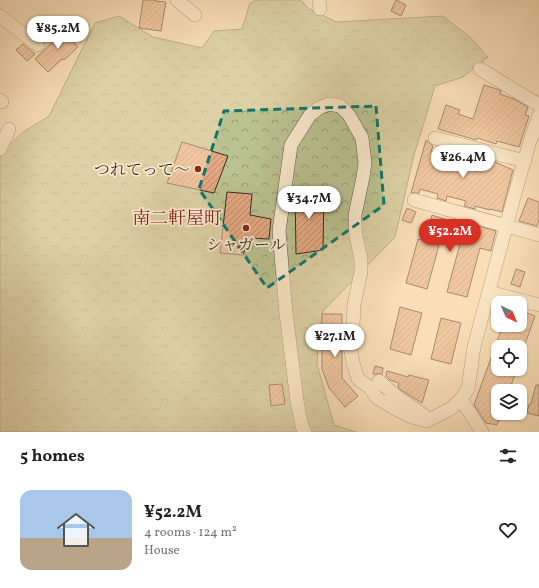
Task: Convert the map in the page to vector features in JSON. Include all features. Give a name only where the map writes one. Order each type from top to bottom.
[{"type":"street","points":[[177,0],[195,15]]},
{"type":"street","points":[[0,16],[38,45]]},
{"type":"street","points":[[480,69],[539,105]]},
{"type":"street","points":[[305,432],[302,426],[297,401],[286,313],[279,231],[291,146],[310,115],[319,108],[329,104],[340,106],[349,115],[362,138],[365,163],[355,215],[356,236],[361,259],[361,272],[354,305],[350,345],[353,363],[358,379],[369,387],[377,398],[412,417],[427,421],[452,408],[468,389],[474,347],[525,161],[534,147],[539,115]]},
{"type":"street","points":[[0,149],[8,129]]},
{"type":"street","points":[[435,138],[525,161]]},
{"type":"street","points":[[414,200],[539,235]]},
{"type":"street","points":[[489,292],[539,305]]},
{"type":"street","points":[[379,381],[396,396],[430,419]]},
{"type":"street","points":[[461,399],[482,432]]},
{"type":"highlighted area","points":[[376,106],[384,205],[267,288],[199,189],[224,111]]},
{"type":"green space","points":[[257,0],[301,0],[308,8],[336,22],[443,16],[470,37],[488,57],[463,77],[435,86],[414,155],[395,237],[323,311],[317,364],[334,425],[356,432],[0,432],[0,154],[23,132],[49,116],[95,23],[119,16],[153,37],[202,48],[214,31],[242,29],[250,3]]},
{"type":"building","points":[[143,0],[166,2],[161,31],[139,28]]},
{"type":"building","points":[[396,0],[406,5],[401,16],[391,11]]},
{"type":"building","points":[[71,24],[77,30],[69,38],[78,47],[48,72],[35,59]]},
{"type":"building","points":[[23,44],[35,54],[27,61],[16,50]]},
{"type":"building","points":[[484,85],[501,91],[500,94],[514,99],[528,107],[525,115],[529,116],[519,147],[497,141],[496,144],[477,138],[476,140],[438,129],[446,105],[460,110],[458,114],[473,119]]},
{"type":"building","points":[[426,140],[433,146],[431,151],[448,158],[451,150],[490,160],[513,170],[502,212],[475,206],[475,209],[464,206],[466,201],[447,196],[446,201],[437,198],[438,194],[420,189],[419,193],[411,193]]},
{"type":"building","name":"つれてって～","points":[[182,142],[228,156],[214,193],[167,183]]},
{"type":"building","points":[[324,188],[323,250],[296,254],[295,189]]},
{"type":"building","name":"シャガール","points":[[227,192],[252,194],[250,215],[271,219],[269,239],[249,238],[243,255],[220,253]]},
{"type":"building","points":[[528,198],[539,202],[539,220],[537,226],[519,221]]},
{"type":"building","points":[[407,208],[416,212],[411,223],[402,220]]},
{"type":"building","points":[[432,215],[459,224],[460,221],[496,231],[491,251],[480,248],[467,297],[447,292],[460,244],[441,238],[427,289],[406,283],[418,239],[425,241]]},
{"type":"building","points":[[516,269],[525,272],[520,287],[511,284]]},
{"type":"building","points":[[400,307],[422,313],[411,355],[390,349]]},
{"type":"building","points":[[527,313],[535,316],[526,340],[498,340],[500,332],[527,332]]},
{"type":"building","points":[[322,314],[342,314],[342,378],[358,396],[345,407],[329,388],[322,369]]},
{"type":"building","points":[[441,318],[461,323],[451,364],[431,359]]},
{"type":"building","points":[[491,358],[491,376],[514,376],[512,384],[491,384],[491,420],[499,420],[497,425],[486,423],[474,405]]},
{"type":"building","points":[[375,366],[383,368],[382,374],[373,374]]},
{"type":"building","points":[[387,371],[408,377],[409,375],[429,380],[422,403],[401,390],[398,387],[399,383],[390,380],[386,376]]},
{"type":"building","points":[[282,384],[285,404],[271,406],[269,385]]},
{"type":"building","points":[[536,385],[539,385],[539,416],[527,413],[529,404],[531,404]]},
{"type":"place","name":"つれてって～","points":[[198,169]]},
{"type":"place","name":"シャガール","points":[[246,228]]},
{"type":"district","name":"南二軒屋町","points":[[177,218]]}]
